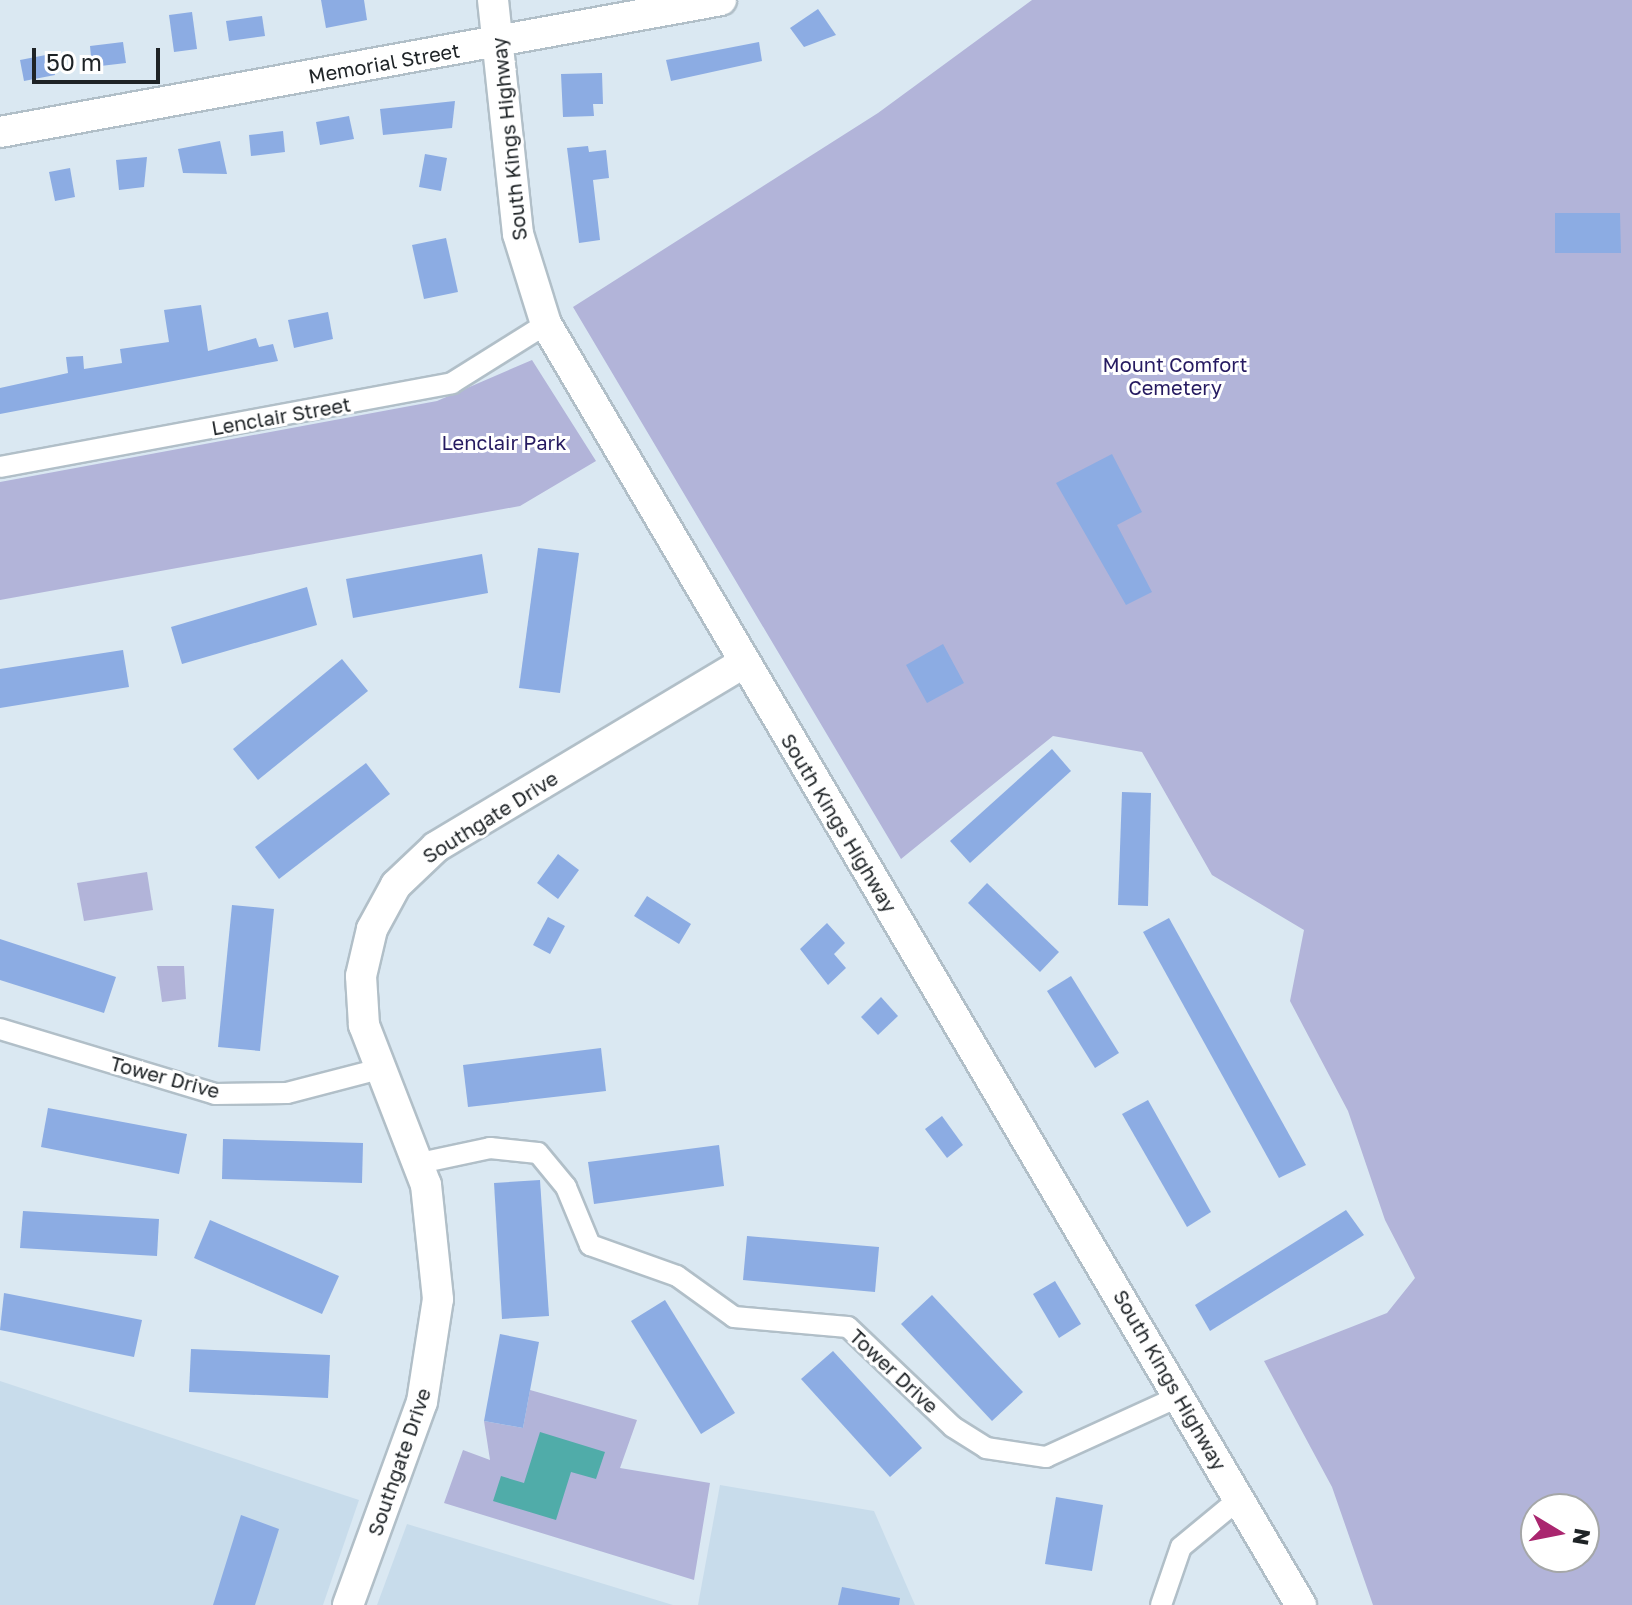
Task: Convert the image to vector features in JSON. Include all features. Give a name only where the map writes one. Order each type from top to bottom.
[{"type":"street","name":"South Kings Highway","points":[[493,0],[518,234],[546,324],[743,663],[1180,1396],[1301,1605]]},
{"type":"street","name":"Memorial Street","points":[[0,132],[721,0]]},
{"type":"street","name":"Lenclair Street","points":[[0,467],[452,383],[546,324]]},
{"type":"street","name":"Southgate Drive","points":[[348,1605],[432,1358],[438,1263],[420,1163],[379,1069],[364,1025],[363,964],[383,905],[413,866],[743,663]]},
{"type":"street","name":"Tower Drive","points":[[0,1029],[215,1094],[287,1093],[379,1069]]},
{"type":"street","name":"Tower Drive","points":[[420,1163],[490,1148],[538,1153],[566,1187],[590,1245],[677,1276],[734,1317],[848,1327],[953,1427],[986,1448],[1046,1457],[1180,1396]]},
{"type":"street","points":[[1161,1605],[1181,1547],[1239,1499]]},
{"type":"shaded area","points":[[0,1381],[359,1500],[323,1605],[0,1605]]},
{"type":"shaded area","points":[[540,1432],[605,1452],[596,1479],[571,1472],[556,1520],[493,1501],[501,1476],[524,1483]]},
{"type":"shaded area","points":[[720,1485],[874,1511],[915,1605],[698,1605]]},
{"type":"shaded area","points":[[407,1524],[673,1605],[377,1605]]},
{"type":"green space","name":"Mount Comfort Cemetery","points":[[1032,0],[1632,0],[1632,1605],[1373,1605],[1332,1487],[1264,1361],[1387,1313],[1415,1278],[1385,1220],[1348,1111],[1290,1001],[1304,930],[1212,875],[1142,752],[1053,736],[901,859],[573,307],[878,113]]},
{"type":"green space","name":"Lenclair Park","points":[[532,360],[596,461],[520,506],[0,600],[0,482],[437,401]]},
{"type":"green space","points":[[147,872],[153,910],[84,921],[77,883]]},
{"type":"green space","points":[[157,966],[184,966],[186,999],[162,1002]]},
{"type":"green space","points":[[530,1390],[637,1420],[620,1468],[710,1483],[694,1580],[444,1503],[463,1450],[490,1460],[484,1421],[523,1428]]},
{"type":"building","points":[[321,0],[364,0],[367,20],[326,28]]},
{"type":"building","points":[[818,9],[836,35],[804,47],[790,28]]},
{"type":"building","points":[[192,12],[197,49],[174,52],[169,15]]},
{"type":"building","points":[[262,16],[265,36],[229,41],[226,21]]},
{"type":"building","points":[[123,42],[126,63],[92,67],[90,46]]},
{"type":"building","points":[[759,42],[762,61],[671,81],[666,60]]},
{"type":"building","points":[[51,54],[55,75],[24,81],[20,60]]},
{"type":"building","points":[[602,73],[603,104],[593,104],[594,116],[563,117],[561,74]]},
{"type":"building","points":[[455,101],[452,128],[383,135],[380,109]]},
{"type":"building","points":[[349,116],[354,139],[320,145],[316,122]]},
{"type":"building","points":[[283,131],[285,152],[251,156],[249,135]]},
{"type":"building","points":[[220,141],[227,174],[183,173],[178,149]]},
{"type":"building","points":[[588,146],[589,152],[606,150],[609,178],[593,180],[600,240],[579,243],[567,148]]},
{"type":"building","points":[[425,154],[447,158],[441,191],[419,187]]},
{"type":"building","points":[[147,157],[144,187],[119,190],[116,160]]},
{"type":"building","points":[[70,168],[75,197],[55,201],[49,172]]},
{"type":"building","points":[[1555,213],[1620,213],[1621,253],[1555,253]]},
{"type":"building","points":[[446,238],[458,292],[424,299],[412,245]]},
{"type":"building","points":[[201,305],[208,351],[256,338],[259,347],[273,344],[278,361],[0,414],[0,388],[68,373],[66,357],[83,356],[84,369],[122,363],[120,349],[169,342],[164,310]]},
{"type":"building","points":[[328,312],[333,339],[294,348],[288,320]]},
{"type":"building","points":[[1112,454],[1142,512],[1117,525],[1152,592],[1126,605],[1056,483]]},
{"type":"building","points":[[538,548],[579,553],[560,693],[519,688]]},
{"type":"building","points":[[482,554],[488,593],[353,618],[346,579]]},
{"type":"building","points":[[307,587],[317,625],[182,664],[171,627]]},
{"type":"building","points":[[943,644],[964,683],[927,703],[906,665]]},
{"type":"building","points":[[123,650],[129,687],[0,708],[0,669]]},
{"type":"building","points":[[342,659],[368,691],[258,780],[233,749]]},
{"type":"building","points":[[1052,749],[1071,771],[970,863],[950,841]]},
{"type":"building","points":[[366,763],[390,794],[279,879],[255,847]]},
{"type":"building","points":[[1122,792],[1151,793],[1148,906],[1118,905]]},
{"type":"building","points":[[558,854],[579,870],[558,899],[537,883]]},
{"type":"building","points":[[987,883],[1059,952],[1040,972],[968,903]]},
{"type":"building","points":[[647,896],[691,924],[679,944],[634,916]]},
{"type":"building","points":[[232,905],[274,909],[260,1051],[218,1047]]},
{"type":"building","points":[[548,917],[565,926],[550,954],[533,945]]},
{"type":"building","points":[[1169,918],[1306,1165],[1279,1178],[1143,932]]},
{"type":"building","points":[[827,923],[845,943],[834,954],[846,968],[828,985],[800,949]]},
{"type":"building","points":[[0,939],[116,977],[104,1013],[0,980]]},
{"type":"building","points":[[1071,976],[1119,1053],[1095,1068],[1047,991]]},
{"type":"building","points":[[881,997],[898,1016],[878,1035],[861,1017]]},
{"type":"building","points":[[601,1048],[606,1091],[468,1107],[463,1065]]},
{"type":"building","points":[[1148,1100],[1211,1212],[1187,1227],[1122,1114]]},
{"type":"building","points":[[48,1108],[187,1134],[179,1174],[41,1147]]},
{"type":"building","points":[[942,1116],[963,1145],[947,1158],[925,1129]]},
{"type":"building","points":[[223,1139],[363,1143],[362,1183],[222,1179]]},
{"type":"building","points":[[719,1145],[724,1186],[594,1204],[588,1162]]},
{"type":"building","points":[[540,1180],[549,1316],[502,1319],[494,1183]]},
{"type":"building","points":[[1346,1210],[1364,1235],[1210,1331],[1195,1305]]},
{"type":"building","points":[[23,1211],[159,1219],[157,1256],[20,1248]]},
{"type":"building","points":[[210,1220],[339,1276],[322,1314],[194,1258]]},
{"type":"building","points":[[747,1236],[879,1247],[875,1292],[743,1280]]},
{"type":"building","points":[[1055,1281],[1081,1324],[1059,1338],[1033,1294]]},
{"type":"building","points":[[4,1293],[142,1320],[134,1357],[0,1330]]},
{"type":"building","points":[[932,1295],[1023,1392],[992,1421],[901,1324]]},
{"type":"building","points":[[665,1300],[735,1413],[701,1434],[631,1321]]},
{"type":"building","points":[[500,1334],[539,1342],[523,1428],[484,1421]]},
{"type":"building","points":[[191,1349],[330,1355],[328,1398],[189,1392]]},
{"type":"building","points":[[833,1351],[922,1448],[890,1477],[801,1379]]},
{"type":"building","points":[[1056,1497],[1103,1505],[1092,1571],[1045,1564]]},
{"type":"building","points":[[241,1515],[279,1529],[255,1605],[213,1605]]},
{"type":"building","points":[[842,1587],[900,1598],[899,1605],[838,1605]]}]
